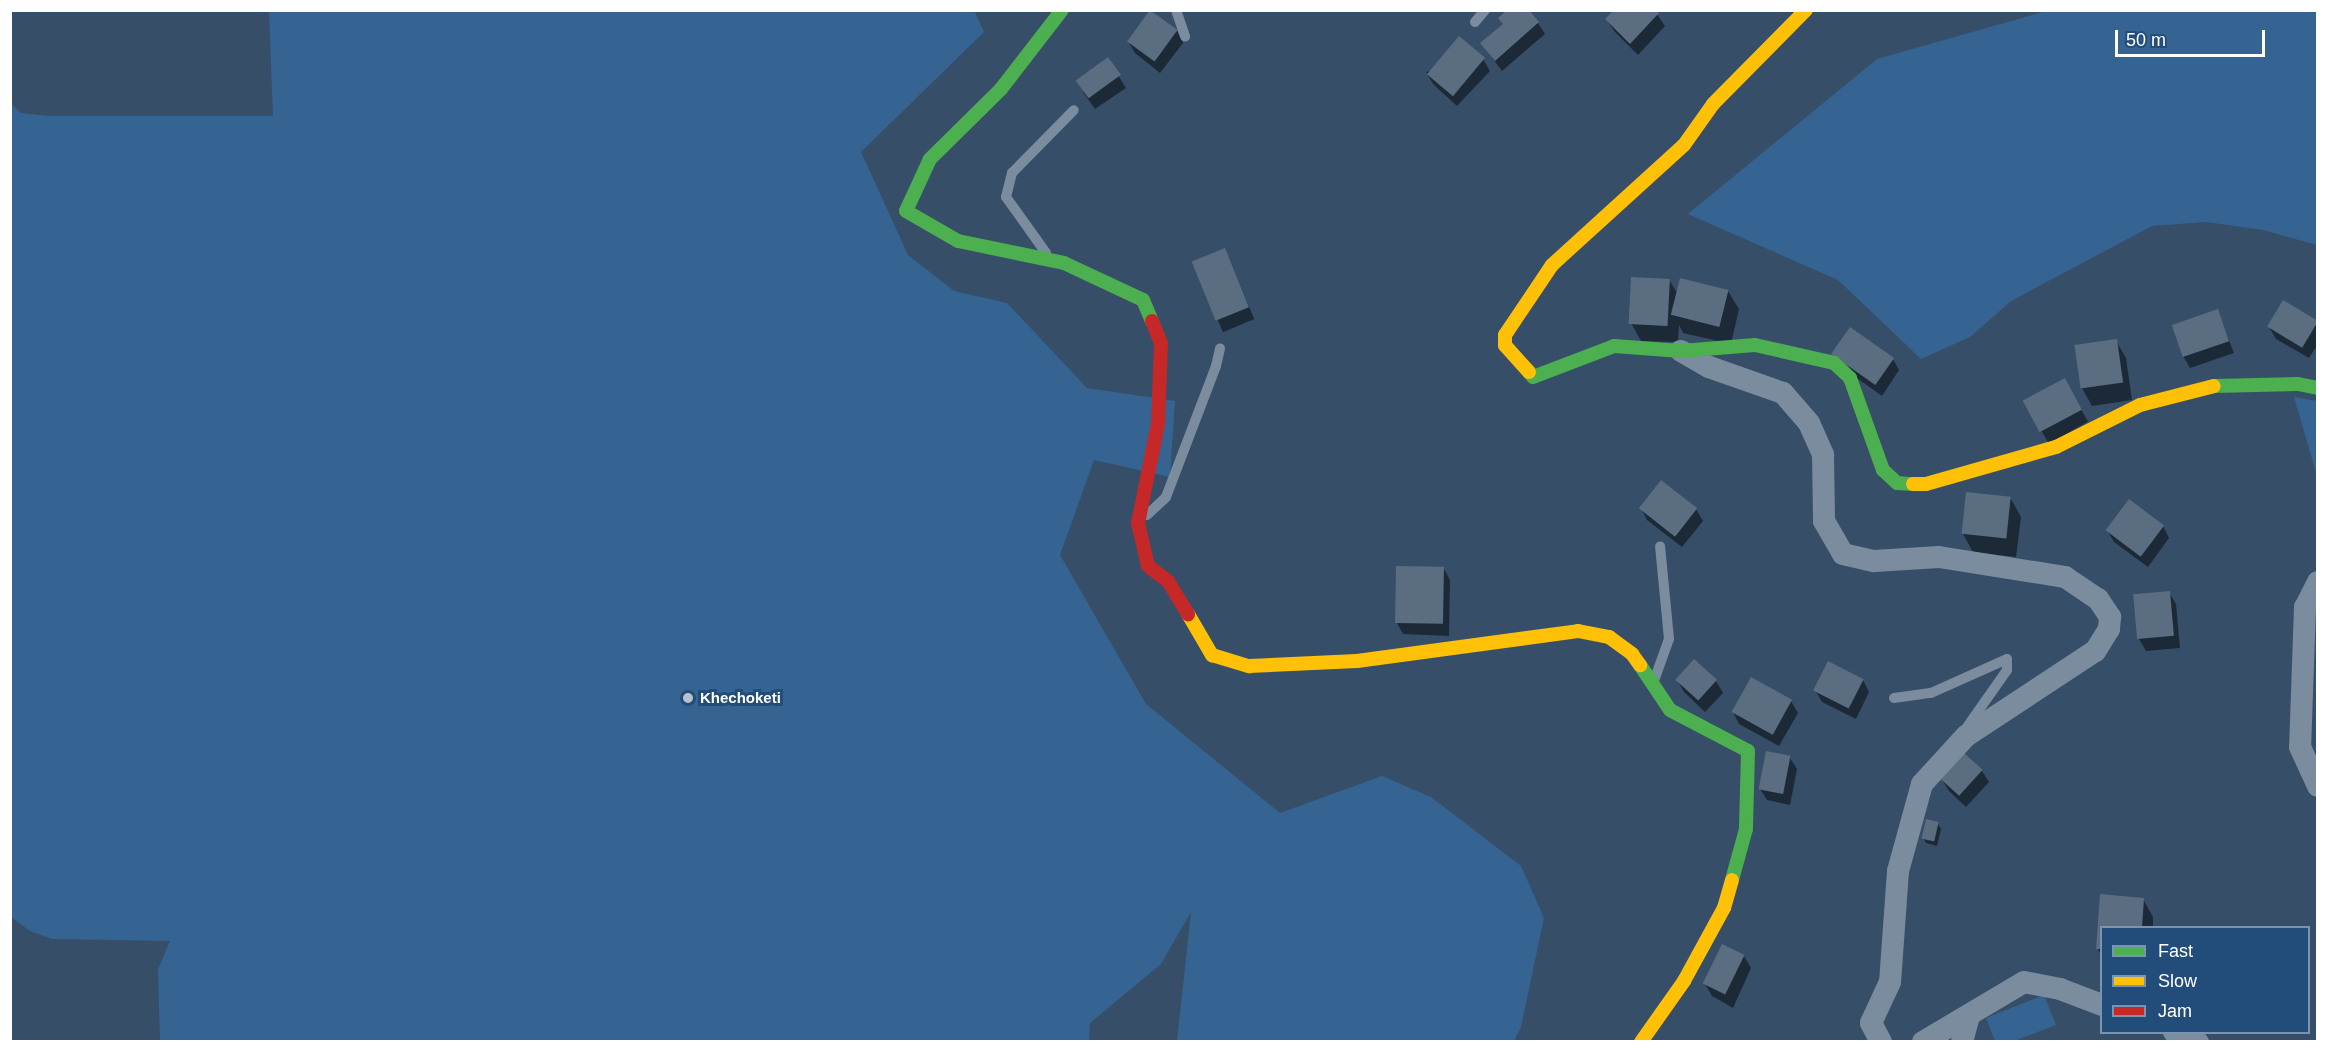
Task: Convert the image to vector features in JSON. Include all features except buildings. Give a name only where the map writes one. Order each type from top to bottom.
[{"type":"street","points":[[1062,10],[1001,89],[930,159],[906,211],[958,241],[1064,262],[1143,300],[1161,343],[1158,424],[1138,523],[1148,566],[1168,581],[1212,655],[1249,666],[1358,662],[1578,631],[1609,637],[1632,654],[1670,710],[1748,751],[1746,829],[1724,908],[1684,981],[1641,1041]]},
{"type":"street","points":[[1806,10],[1713,104],[1684,145],[1552,265],[1505,335],[1505,345],[1533,377],[1614,346],[1681,351],[1755,345],[1834,363],[1850,378],[1883,470],[1897,483],[1926,484],[2056,447],[2140,405],[2220,384],[2298,384],[2318,388]]},
{"type":"street","points":[[1681,351],[1709,367],[1783,393],[1809,423],[1823,455],[1824,521],[1843,554],[1874,561],[1939,557],[2065,577],[2098,599],[2110,617],[2109,629],[2095,651],[1966,736],[1922,784],[1898,871],[1890,982],[1871,1023],[1881,1041]]},
{"type":"street","points":[[2318,582],[2306,607],[2300,747],[2318,786]]},
{"type":"street","points":[[1923,1041],[2024,982],[2060,989],[2100,1004]]},
{"type":"street","points":[[1962,1041],[1969,1015]]},
{"type":"street","points":[[2179,1034],[2198,1041]]},
{"type":"lane","points":[[1176,10],[1185,36]]},
{"type":"lane","points":[[1475,21],[1485,10]]},
{"type":"lane","points":[[1052,260],[1006,197],[1012,173],[1074,110]]},
{"type":"lane","points":[[1138,523],[1166,497],[1216,366],[1220,348]]},
{"type":"lane","points":[[1653,684],[1669,639],[1660,546]]},
{"type":"lane","points":[[1894,698],[1931,693],[2007,659],[2007,670],[1966,728],[1966,736]]},
{"type":"shaded area","points":[[974,10],[984,32],[861,152],[908,255],[954,291],[1007,303],[1087,388],[1175,401],[1170,477],[1094,460],[1060,555],[1146,704],[1280,813],[1382,776],[1431,797],[1521,866],[1544,918],[1521,1027],[1514,1041],[1177,1041],[1191,912],[1161,964],[1090,1023],[1089,1041],[160,1042],[158,969],[170,941],[52,939],[30,931],[11,917],[11,104],[21,113],[50,116],[273,116],[269,11]]},
{"type":"shaded area","points":[[2050,10],[2317,11],[2317,245],[2263,230],[2206,222],[2152,226],[2011,301],[1970,337],[1921,359],[1838,280],[1688,214],[1877,59]]},
{"type":"shaded area","points":[[2294,397],[2317,401],[2317,476]]},
{"type":"shaded area","points":[[2044,995],[2056,1025],[2014,1041],[1995,1041],[1986,1018]]},
{"type":"traffic: fast","points":[[1062,10],[1001,89],[930,159],[906,211],[958,241],[1064,263],[1143,300],[1152,321]]},
{"type":"traffic: fast","points":[[1529,372],[1533,377],[1614,346],[1681,351],[1755,345],[1834,363],[1850,378],[1883,470],[1897,483],[1913,484]]},
{"type":"traffic: fast","points":[[2214,386],[2298,384],[2318,388]]},
{"type":"traffic: fast","points":[[1640,665],[1670,710],[1748,751],[1746,829],[1732,880]]},
{"type":"traffic: slow","points":[[1529,372],[1505,345],[1505,335],[1552,265],[1684,145],[1713,104],[1806,10]]},
{"type":"traffic: slow","points":[[1913,484],[1926,484],[2056,447],[2140,405],[2214,386]]},
{"type":"traffic: slow","points":[[1188,614],[1212,655],[1249,666],[1357,661],[1578,631],[1609,637],[1632,654],[1640,665]]},
{"type":"traffic: slow","points":[[1641,1042],[1684,981],[1724,908],[1732,880]]},
{"type":"traffic: jam","points":[[1152,321],[1161,343],[1158,424],[1138,523],[1148,566],[1168,581],[1188,614]]},
{"type":"place","name":"Khechoketi","points":[[688,698]]}]
